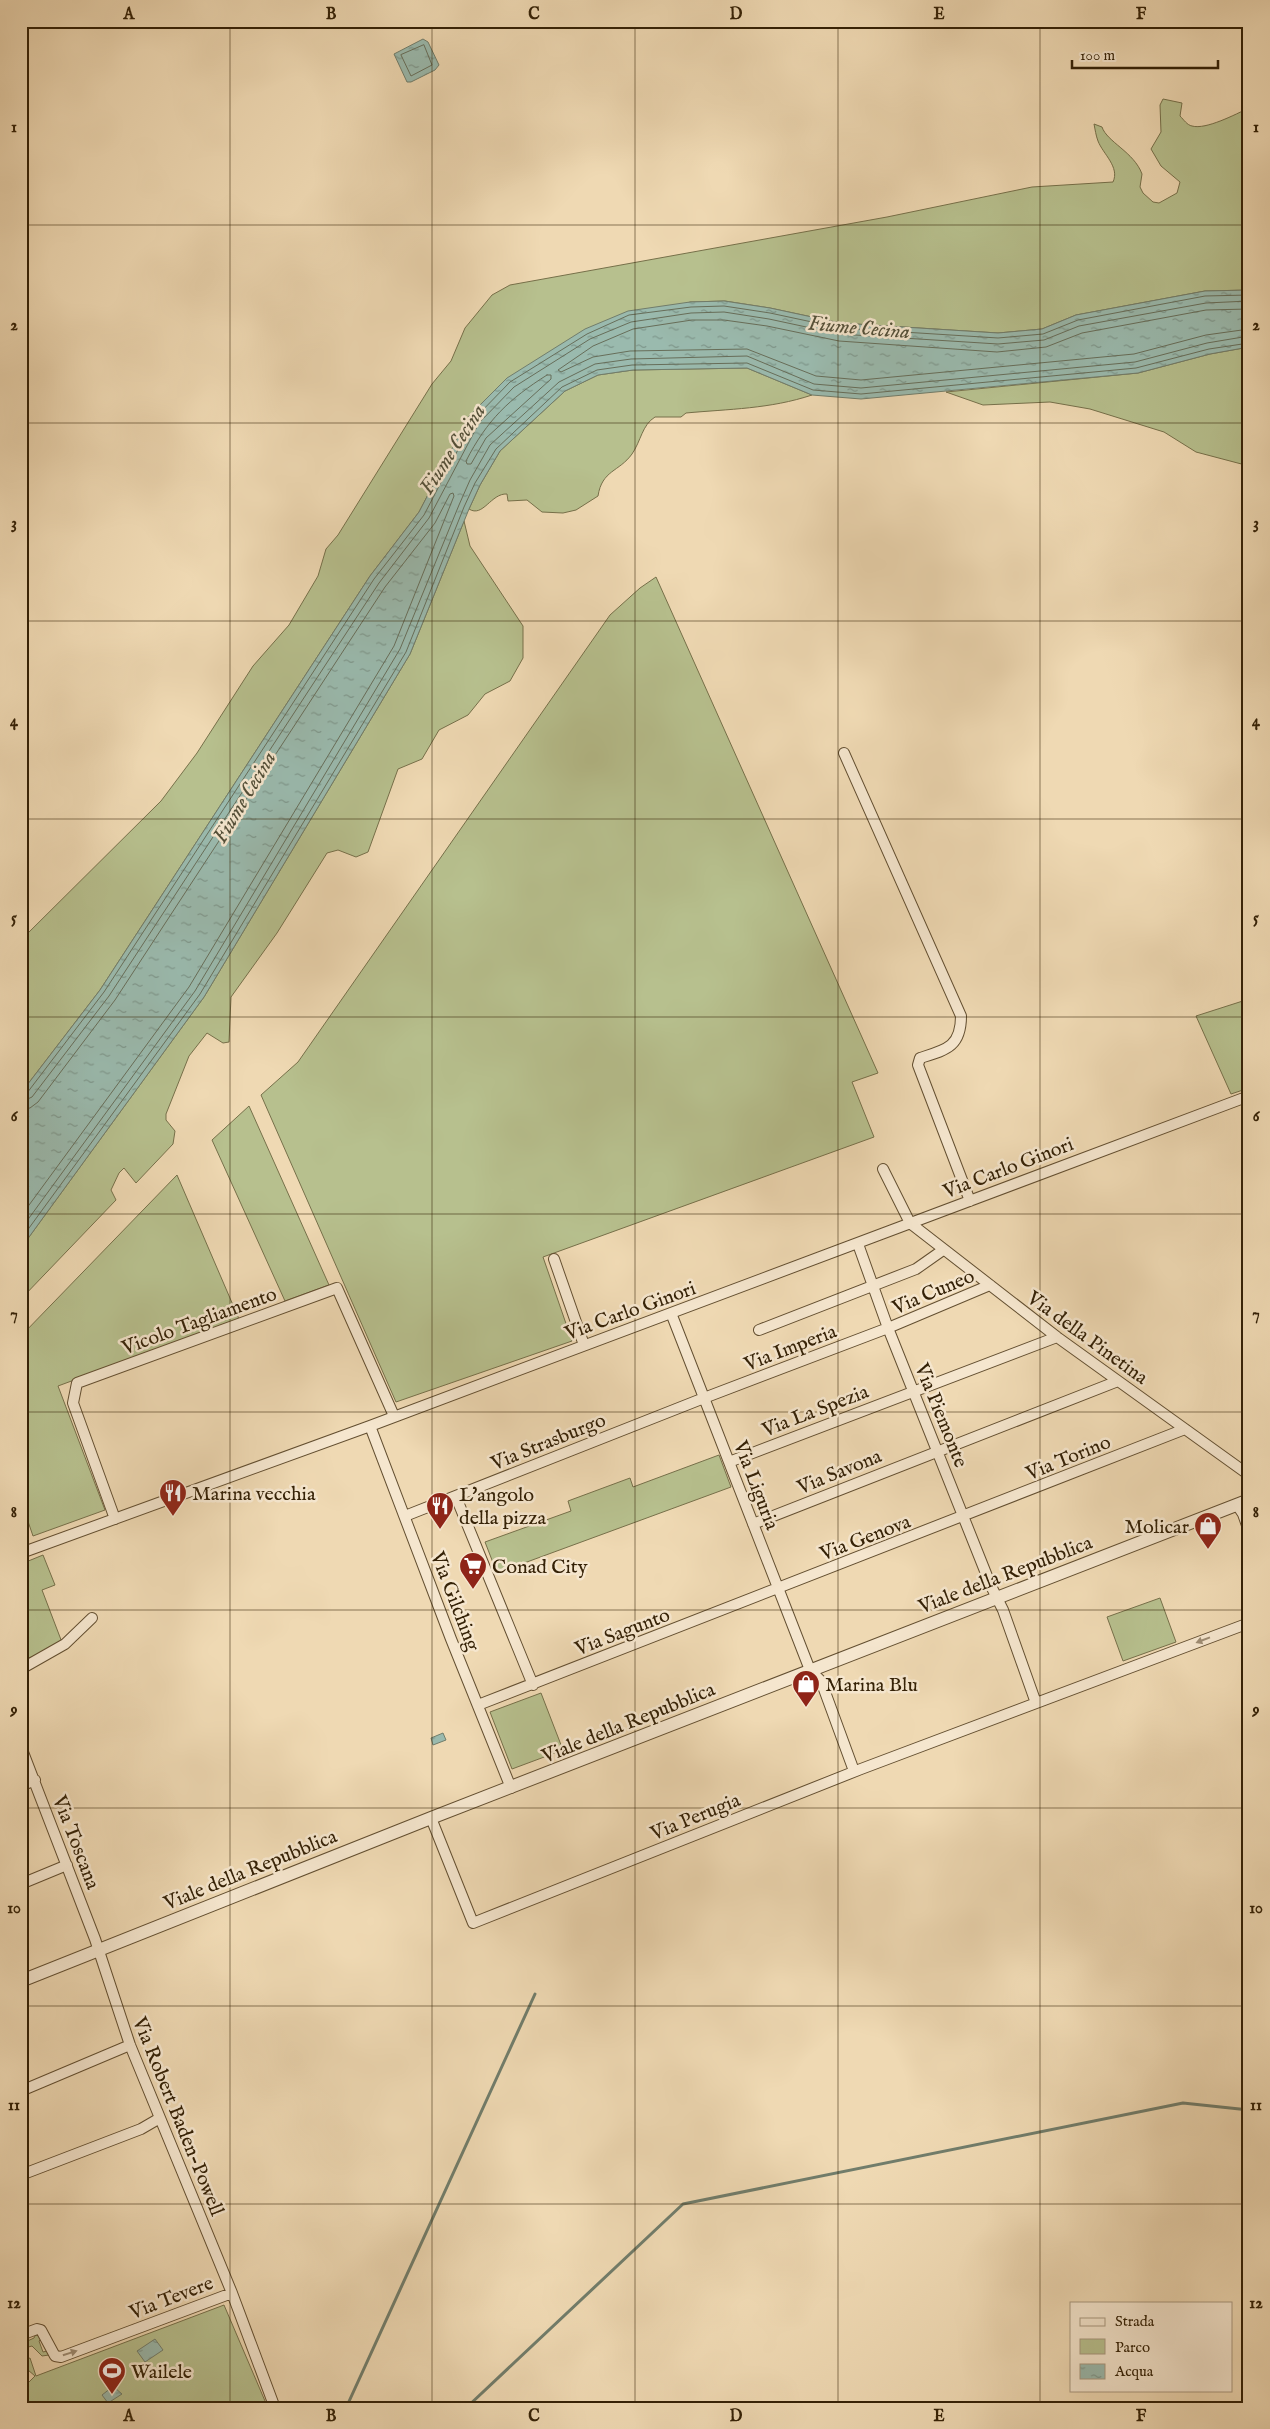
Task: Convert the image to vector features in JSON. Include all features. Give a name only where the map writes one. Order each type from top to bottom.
[{"type":"street","points":[[844,753],[961,1016],[961,1032],[948,1050],[920,1058],[918,1065],[970,1201]]},
{"type":"street","name":"Via Carlo Ginori","points":[[21,1552],[370,1426],[1249,1096]]},
{"type":"street","points":[[883,1168],[910,1223]]},
{"type":"street","name":"Via della Pinetina","points":[[910,1223],[1057,1337],[1249,1475]]},
{"type":"street","name":"Via Piemonte","points":[[858,1244],[888,1328],[996,1597],[1003,1610],[1036,1703]]},
{"type":"street","points":[[760,1330],[916,1269],[943,1250]]},
{"type":"street","points":[[554,1259],[584,1345]]},
{"type":"street","name":"Via Cuneo","points":[[888,1328],[990,1285]]},
{"type":"street","name":"Vicolo Tagliamento","points":[[115,1519],[73,1403],[77,1383],[336,1288],[394,1416]]},
{"type":"street","name":"Via Liguria","points":[[671,1313],[810,1670],[821,1681],[854,1771]]},
{"type":"street","name":"Via Imperia","points":[[704,1398],[888,1328]]},
{"type":"street","name":"Via La Spezia","points":[[729,1462],[913,1390],[1057,1337]]},
{"type":"street","name":"Via Savona","points":[[753,1524],[1118,1381]]},
{"type":"street","name":"Via Strasburgo","points":[[405,1516],[704,1398]]},
{"type":"street","name":"Via Gilching","points":[[370,1426],[511,1788]]},
{"type":"street","name":"Via Torino","points":[[964,1518],[1185,1429]]},
{"type":"street","points":[[456,1497],[533,1685]]},
{"type":"street","name":"Viale della Repubblica","points":[[21,1980],[996,1597],[1249,1500]]},
{"type":"street","points":[[1236,1505],[1243,1514],[1249,1531]]},
{"type":"street","name":"Via Genova","points":[[779,1589],[964,1518]]},
{"type":"street","name":"Via Sagunto","points":[[478,1705],[779,1589]]},
{"type":"street","points":[[21,1669],[65,1644],[92,1618]]},
{"type":"street","name":"Via Perugia","points":[[431,1818],[473,1923],[854,1771],[1249,1623]]},
{"type":"street","name":"Via Toscana","points":[[21,1747],[68,1865],[98,1950]]},
{"type":"street","points":[[21,1786],[35,1780]]},
{"type":"street","points":[[21,1884],[68,1865]]},
{"type":"street","name":"Via Robert Baden-Powell","points":[[98,1950],[130,2045],[232,2293]]},
{"type":"street","points":[[21,2091],[130,2045]]},
{"type":"street","points":[[21,2175],[141,2130],[160,2118]]},
{"type":"street","name":"Via Tevere","points":[[21,2335],[37,2329],[41,2330],[52,2352],[55,2356],[61,2357],[232,2293],[275,2408]]},
{"type":"green space","points":[[1163,99],[1182,103],[1180,116],[1187,123],[1198,127],[1213,124],[1249,108],[1249,290],[1205,291],[1076,315],[1042,329],[998,333],[840,323],[770,308],[725,301],[690,302],[469,416],[419,512],[370,576],[100,990],[21,1093],[21,940],[161,801],[197,753],[253,666],[289,625],[318,576],[326,549],[338,535],[432,384],[451,361],[465,328],[492,295],[510,285],[887,217],[1032,187],[1113,182],[1115,176],[1113,166],[1100,146],[1094,124],[1102,127],[1109,138],[1133,159],[1142,174],[1140,187],[1143,193],[1153,202],[1159,203],[1177,193],[1180,182],[1161,166],[1151,149],[1161,132],[1160,105]]},
{"type":"green space","points":[[1249,347],[1249,466],[1196,452],[1164,432],[1090,409],[1050,402],[983,405],[946,392],[1138,373],[1210,354]]},
{"type":"green space","points":[[747,368],[812,395],[765,406],[686,413],[681,417],[655,417],[647,424],[632,454],[603,481],[598,496],[576,510],[563,513],[542,512],[527,500],[508,501],[507,494],[496,497],[479,510],[469,509],[480,485],[500,451],[565,391],[598,375],[633,370]]},
{"type":"green space","points":[[464,521],[470,546],[523,626],[523,658],[510,681],[485,694],[468,715],[439,730],[422,759],[398,769],[368,852],[356,857],[338,850],[327,853],[277,933],[231,997],[229,1042],[223,1043],[207,1033],[189,1056],[166,1114],[166,1120],[175,1131],[173,1144],[136,1183],[124,1168],[119,1173],[111,1190],[116,1200],[21,1299],[21,1248],[204,997],[410,654]]},
{"type":"green space","points":[[656,577],[878,1073],[852,1082],[874,1137],[543,1257],[572,1341],[396,1402],[261,1095],[298,1062],[610,615],[640,588]]},
{"type":"green space","points":[[1249,999],[1249,1088],[1231,1094],[1196,1016]]},
{"type":"green space","points":[[249,1106],[329,1285],[285,1301],[212,1140]]},
{"type":"green space","points":[[177,1175],[239,1319],[58,1386],[105,1510],[33,1536],[21,1501],[21,1336]]},
{"type":"green space","points":[[719,1455],[731,1487],[497,1573],[485,1542],[571,1511],[568,1501],[630,1478],[633,1487]]},
{"type":"green space","points":[[43,1555],[55,1585],[42,1590],[63,1645],[21,1661],[21,1564]]},
{"type":"green space","points":[[1160,1598],[1176,1642],[1123,1661],[1107,1617]]},
{"type":"green space","points":[[541,1693],[563,1750],[512,1769],[490,1712]]},
{"type":"green space","points":[[224,2305],[268,2408],[21,2408],[21,2386],[23,2388],[35,2376],[21,2364],[21,2361],[30,2358],[36,2376]]},
{"type":"green space","points":[[36,2334],[41,2339],[39,2341],[43,2352],[47,2351],[49,2355],[42,2356],[32,2346],[21,2349],[21,2344],[34,2338]]},
{"type":"water","points":[[423,39],[428,42],[439,65],[435,70],[411,82],[407,82],[394,54]]},
{"type":"water","name":"Fiume Cecina","points":[[1249,290],[1249,347],[1210,354],[1138,373],[861,399],[812,395],[747,368],[633,370],[598,375],[565,391],[500,451],[480,485],[469,509],[410,654],[204,997],[21,1248],[21,1093],[100,990],[370,576],[419,512],[469,416],[507,378],[585,329],[628,311],[690,302],[724,301],[770,308],[840,323],[998,333],[1042,329],[1076,315],[1205,291]]},
{"type":"water","points":[[443,1733],[446,1740],[433,1745],[431,1738]]},
{"type":"water","points":[[155,2339],[163,2350],[145,2362],[137,2351]]},
{"type":"water","name":"Wailele","points":[[111,2388],[115,2388],[122,2394],[108,2403],[102,2395]]},
{"type":"waterway","points":[[346,2408],[535,1994]]},
{"type":"waterway","points":[[466,2408],[683,2204],[1183,2103],[1249,2110]]},
{"type":"place","name":"Marina vecchia","points":[[173,1517]]},
{"type":"place","name":"L'angolo della pizza","points":[[440,1530]]},
{"type":"place","name":"Molicar","points":[[1208,1550]]},
{"type":"place","name":"Conad City","points":[[473,1590]]},
{"type":"place","name":"Marina Blu","points":[[806,1708]]},
{"type":"place","name":"Wailele","points":[[112,2395]]}]
